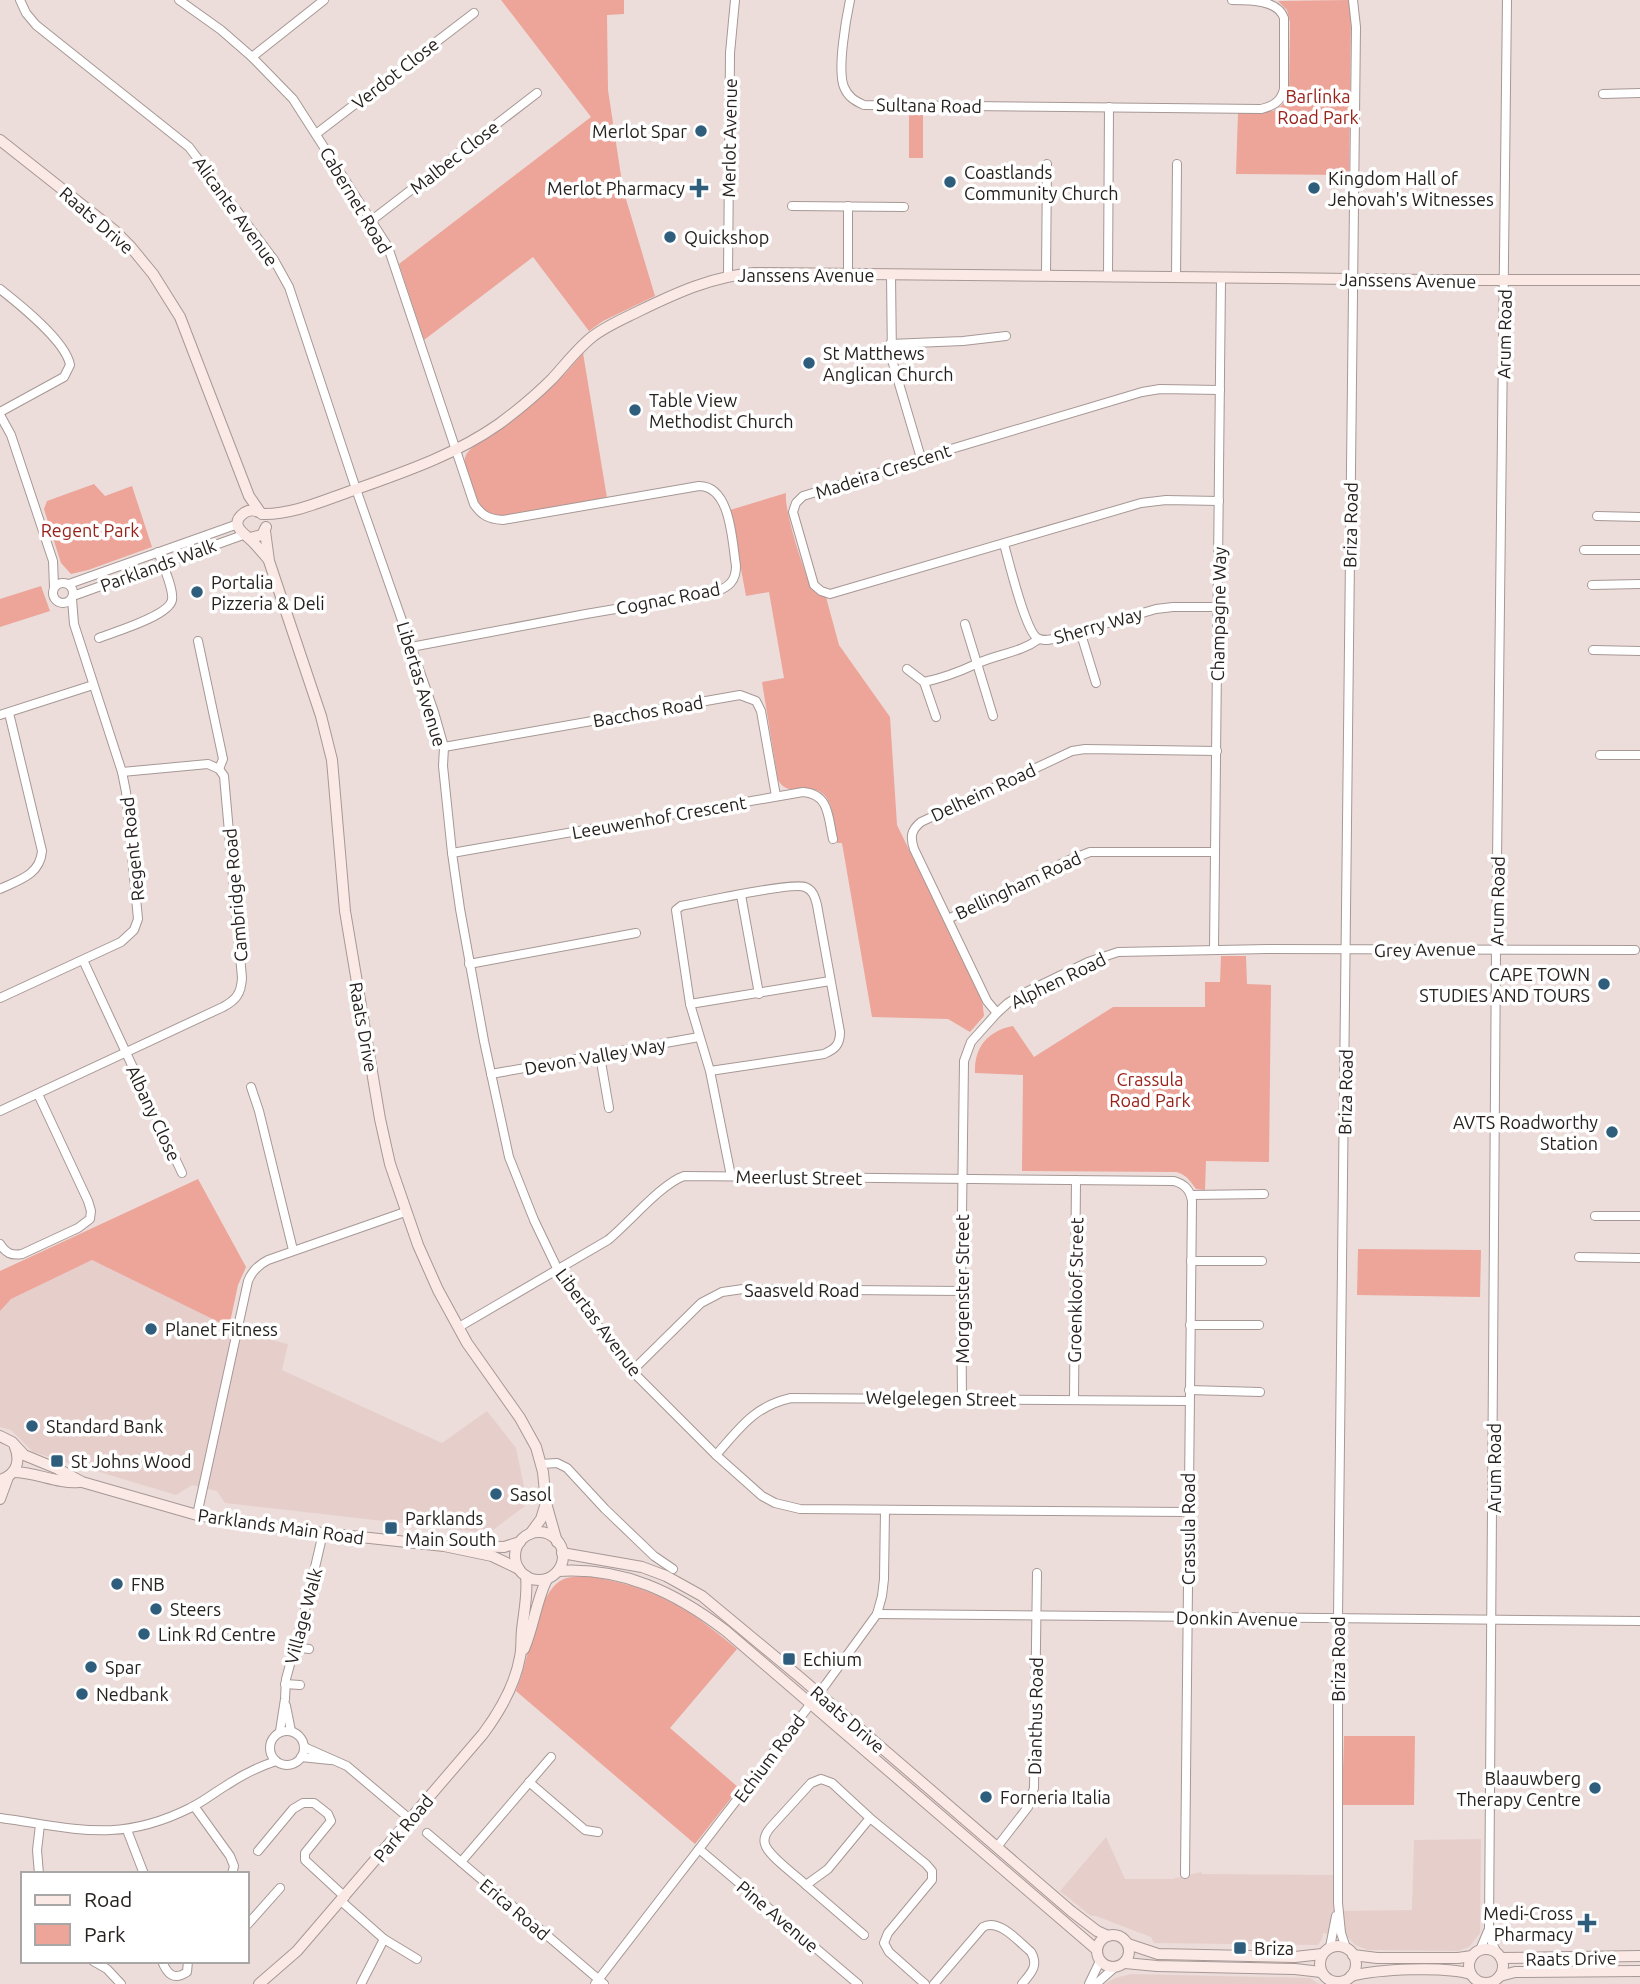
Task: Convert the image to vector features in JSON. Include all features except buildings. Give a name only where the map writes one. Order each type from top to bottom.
[{"type":"street","name":"Alicante Avenue","points":[[20,0],[36,25],[189,147],[274,260],[289,287],[356,489]]},
{"type":"street","name":"Cabernet Road","points":[[179,0],[221,30],[293,99],[372,220],[388,247],[455,451]]},
{"type":"street","points":[[252,57],[324,0]]},
{"type":"street","name":"Merlot Avenue","points":[[729,276],[730,53],[734,0]]},
{"type":"street","name":"Sultana Road","points":[[850,0],[843,34],[842,82],[850,98],[864,105],[1261,109],[1277,103],[1284,89],[1284,18],[1282,11],[1270,1],[1232,0]]},
{"type":"street","name":"Briza Road","points":[[1350,1951],[1341,1933],[1338,1903],[1338,1619],[1356,27],[1353,0]]},
{"type":"street","name":"Arum Road","points":[[1499,1956],[1489,1928],[1496,948],[1507,0]]},
{"type":"street","name":"Verdot Close","points":[[316,134],[474,13]]},
{"type":"street","name":"Malbec Close","points":[[372,220],[537,93]]},
{"type":"street","points":[[1603,94],[1640,93]]},
{"type":"street","points":[[1108,277],[1109,107]]},
{"type":"street","name":"Raats Drive","points":[[0,140],[115,230],[153,274],[180,317],[249,496],[261,513]]},
{"type":"street","points":[[1046,276],[1047,164]]},
{"type":"street","points":[[1177,164],[1177,278]]},
{"type":"street","points":[[792,206],[904,207]]},
{"type":"street","points":[[848,206],[848,274]]},
{"type":"street","name":"Janssens Avenue","points":[[261,513],[292,511],[455,451],[498,425],[529,400],[585,343],[606,328],[682,292],[729,276],[754,273],[1353,280],[1640,280]]},
{"type":"street","points":[[891,275],[890,344],[895,374],[921,458]]},
{"type":"street","name":"Champagne Way","points":[[1214,950],[1221,278]]},
{"type":"street","points":[[0,289],[33,316],[66,353],[70,365],[64,377],[0,413],[11,435],[53,561],[74,592],[65,603],[58,602],[52,594],[53,561]]},
{"type":"street","points":[[890,344],[1006,336]]},
{"type":"street","name":"Madeira Crescent","points":[[1219,501],[1152,501],[835,593],[825,593],[817,589],[794,517],[797,500],[807,495],[1148,390],[1220,390]]},
{"type":"street","name":"Raats Drive","points":[[223,432],[243,499],[243,528],[269,561]]},
{"type":"street","name":"Cognac Road","points":[[411,647],[715,592],[727,587],[736,575],[725,506],[721,497],[711,487],[687,488],[503,520],[492,519],[484,516],[474,505],[455,451]]},
{"type":"street","name":"Libertas Avenue","points":[[356,489],[435,712],[444,747],[443,766],[452,853],[469,964],[509,1157],[557,1268],[632,1371],[716,1455],[762,1496],[775,1503],[800,1509],[1188,1512]]},
{"type":"street","points":[[249,510],[261,513],[266,520],[265,530],[258,537],[243,528],[249,510]]},
{"type":"street","name":"Janssens Avenue","points":[[265,530],[292,511]]},
{"type":"street","points":[[1597,516],[1640,517]]},
{"type":"street","name":"Parklands Walk","points":[[68,584],[158,552],[243,528]]},
{"type":"street","name":"Parklands Walk","points":[[72,597],[162,564],[243,528]]},
{"type":"street","name":"Raats Drive","points":[[265,530],[269,561],[328,744],[348,935],[384,1142],[405,1212],[426,1264],[478,1360],[528,1432],[541,1464],[546,1503],[557,1542]]},
{"type":"street","name":"Sherry Way","points":[[1004,544],[1027,622],[1036,641],[1053,639],[1164,607],[1218,607]]},
{"type":"street","points":[[1584,550],[1640,550]]},
{"type":"street","points":[[99,638],[153,616],[171,603],[172,593],[158,552]]},
{"type":"street","points":[[54,587],[59,583],[68,584]]},
{"type":"street","points":[[1592,585],[1640,584]]},
{"type":"street","name":"Regent Road","points":[[0,998],[126,939],[136,925],[138,906],[129,808],[122,772],[74,625],[72,597]]},
{"type":"street","name":"Regent Road","points":[[58,602],[74,625]]},
{"type":"street","points":[[965,624],[993,716]]},
{"type":"street","points":[[1080,631],[1096,683]]},
{"type":"street","name":"Cambridge Road","points":[[0,1111],[223,1007],[237,998],[241,989],[226,780],[219,769],[223,759],[198,641]]},
{"type":"street","points":[[924,682],[957,674],[977,663],[1019,650],[1036,641]]},
{"type":"street","points":[[1593,650],[1640,651]]},
{"type":"street","points":[[907,669],[924,682],[936,717]]},
{"type":"street","points":[[0,889],[32,873],[39,863],[41,851],[4,714],[93,685]]},
{"type":"street","name":"Bacchos Road","points":[[444,747],[740,695],[755,702],[761,711],[776,796]]},
{"type":"street","name":"Delheim Road","points":[[997,1013],[987,1001],[911,839],[920,822],[1072,751],[1217,751]]},
{"type":"street","points":[[1601,755],[1640,755]]},
{"type":"street","points":[[122,772],[208,764],[219,769]]},
{"type":"street","name":"Leeuwenhof Crescent","points":[[452,853],[803,792],[816,794],[824,803],[832,839]]},
{"type":"street","name":"Bellingham Road","points":[[948,919],[1090,852],[1215,852]]},
{"type":"street","points":[[710,1071],[824,1054],[837,1046],[840,1037],[817,905],[810,890],[796,886],[681,906],[676,911],[690,1004],[706,1054],[731,1176]]},
{"type":"street","points":[[741,895],[759,994]]},
{"type":"street","points":[[469,964],[636,933]]},
{"type":"street","name":"Grey Avenue","points":[[1214,950],[1635,950]]},
{"type":"street","name":"Alphen Road","points":[[963,1179],[964,1061],[971,1042],[997,1013],[1022,994],[1110,954],[1127,951],[1214,950]]},
{"type":"street","name":"Albany Close","points":[[83,960],[182,1173]]},
{"type":"street","points":[[690,1004],[830,982]]},
{"type":"street","name":"Devon Valley Way","points":[[491,1074],[699,1037]]},
{"type":"street","points":[[600,1056],[608,1108]]},
{"type":"street","points":[[251,1087],[293,1250]]},
{"type":"street","points":[[0,1244],[9,1253],[22,1254],[78,1228],[90,1219],[88,1201],[38,1094]]},
{"type":"street","name":"Meerlust Street","points":[[459,1327],[608,1240],[670,1183],[693,1175],[1174,1181],[1185,1186],[1191,1195]]},
{"type":"street","name":"Morgenster Street","points":[[962,1398],[963,1179]]},
{"type":"street","name":"Groenkloof Street","points":[[1074,1399],[1076,1180]]},
{"type":"street","points":[[1191,1195],[1264,1194]]},
{"type":"street","name":"Crassula Road","points":[[1185,1874],[1191,1195]]},
{"type":"street","points":[[197,1515],[248,1281],[255,1269],[263,1262],[293,1250],[405,1212]]},
{"type":"street","points":[[1595,1216],[1640,1216]]},
{"type":"street","points":[[1579,1257],[1640,1258]]},
{"type":"street","points":[[1191,1261],[1262,1261]]},
{"type":"street","name":"Saasveld Road","points":[[632,1371],[701,1303],[722,1292],[743,1289],[961,1291]]},
{"type":"street","points":[[1190,1325],[1259,1325]]},
{"type":"street","points":[[1189,1390],[1260,1391]]},
{"type":"street","name":"Welgelegen Street","points":[[716,1455],[750,1416],[761,1408],[791,1398],[1189,1401]]},
{"type":"street","name":"Parklands Main Road","points":[[0,1436],[24,1455],[58,1469],[80,1482],[197,1515],[249,1524],[444,1546],[504,1547],[524,1539]]},
{"type":"street","points":[[0,1499],[7,1476],[18,1460],[15,1447]]},
{"type":"street","points":[[541,1464],[557,1463],[568,1468],[605,1509],[654,1556],[673,1569]]},
{"type":"street","name":"Parklands Main Road","points":[[7,1476],[31,1474],[62,1482],[80,1482]]},
{"type":"street","points":[[524,1539],[544,1533],[557,1542],[562,1553],[558,1571],[547,1579],[538,1580],[522,1573],[516,1553],[524,1539],[541,1519],[546,1503]]},
{"type":"street","name":"Echium Road","points":[[599,1983],[877,1614],[884,1579],[885,1510]]},
{"type":"street","name":"Village Walk","points":[[280,1731],[285,1684],[323,1533]]},
{"type":"street","name":"Parklands Main Road","points":[[444,1546],[492,1556],[522,1573]]},
{"type":"street","name":"Raats Drive","points":[[562,1553],[642,1567],[678,1582],[719,1608],[1084,1922],[1108,1936]]},
{"type":"street","name":"Raats Drive","points":[[558,1571],[581,1570],[618,1575],[644,1583],[680,1599],[726,1631],[1098,1955]]},
{"type":"street","name":"Park Road","points":[[521,1655],[521,1633],[528,1595],[522,1573]]},
{"type":"street","name":"Dianthus Road","points":[[997,1847],[1033,1798],[1037,1573]]},
{"type":"street","name":"Park Road","points":[[259,1984],[297,1951],[497,1716],[512,1686],[521,1655],[530,1637],[547,1579]]},
{"type":"street","name":"Donkin Avenue","points":[[877,1614],[1640,1621]]},
{"type":"street","points":[[294,1647],[309,1649]]},
{"type":"street","points":[[285,1684],[300,1685]]},
{"type":"street","name":"Village Walk","points":[[285,1699],[291,1731]]},
{"type":"street","points":[[0,1818],[100,1831],[127,1830],[163,1821],[194,1807],[249,1772],[276,1761],[289,1765],[298,1761],[304,1747],[300,1737],[291,1731],[280,1731],[271,1740],[270,1751],[276,1761]]},
{"type":"street","points":[[304,1747],[347,1766],[411,1820]]},
{"type":"street","points":[[249,1772],[270,1751]]},
{"type":"street","points":[[301,1757],[333,1760]]},
{"type":"street","points":[[461,1862],[551,1757]]},
{"type":"street","points":[[864,1935],[766,1848],[765,1839],[770,1828],[811,1783],[821,1779],[832,1783],[932,1871],[930,1884],[884,1940],[885,1948],[925,1984]]},
{"type":"street","points":[[529,1782],[585,1830],[598,1832]]},
{"type":"street","points":[[258,1851],[293,1809],[303,1803],[314,1803],[328,1814],[331,1821],[305,1853],[305,1860],[384,1940],[417,1959]]},
{"type":"street","points":[[194,1807],[230,1856],[234,1866],[232,1872]]},
{"type":"street","points":[[806,1885],[828,1869],[870,1818]]},
{"type":"street","points":[[39,1872],[37,1850],[40,1825]]},
{"type":"street","points":[[127,1830],[143,1872]]},
{"type":"street","name":"Erica Road","points":[[427,1833],[599,1983]]},
{"type":"street","name":"Pine Avenue","points":[[699,1849],[858,1984]]},
{"type":"street","points":[[248,1924],[280,1888]]},
{"type":"street","name":"Briza Road","points":[[1326,1951],[1338,1903]]},
{"type":"street","points":[[934,1984],[983,1927],[991,1924],[999,1926],[1034,1956],[1034,1967],[1022,1984]]},
{"type":"street","name":"Arum Road","points":[[1476,1953],[1489,1928]]},
{"type":"street","points":[[1088,1984],[1102,1940],[1108,1936],[1119,1936],[1128,1944],[1158,1954],[1295,1957],[1338,1946],[1363,1957],[1458,1958],[1489,1949],[1499,1956],[1503,1969],[1494,1981],[1485,1983],[1471,1974],[1451,1970],[1377,1971],[1334,1982],[1321,1972],[1320,1961],[1326,1951]]},
{"type":"street","points":[[361,1984],[384,1940]]},
{"type":"street","points":[[1096,1984],[1120,1966],[1129,1954],[1128,1944]]},
{"type":"street","points":[[1350,1951],[1355,1968],[1351,1976]]},
{"type":"street","points":[[1471,1974],[1469,1964],[1476,1953]]},
{"type":"street","points":[[1098,1955],[1104,1965],[1295,1969],[1321,1972]]},
{"type":"street","name":"Raats Drive","points":[[1499,1956],[1640,1956]]},
{"type":"street","points":[[96,1963],[107,1969],[121,1984]]},
{"type":"street","points":[[163,1963],[166,1972],[176,1976],[187,1972],[188,1963]]},
{"type":"street","name":"Raats Drive","points":[[1500,1976],[1515,1972],[1640,1971]]},
{"type":"shaded area","points":[[92,1260],[242,1333],[288,1344],[282,1370],[442,1443],[487,1411],[516,1448],[526,1496],[525,1506],[489,1533],[225,1503],[217,1491],[192,1485],[176,1495],[33,1452],[11,1430],[0,1427],[0,1311],[11,1299]]},
{"type":"shaded area","points":[[1106,1837],[1125,1879],[1172,1879],[1201,1872],[1338,1875],[1338,1911],[1412,1910],[1414,1840],[1481,1839],[1480,1933],[1469,1947],[1458,1951],[1368,1950],[1355,1945],[1348,1937],[1323,1933],[1318,1945],[1154,1943],[1151,1937],[1091,1916],[1060,1891]]},
{"type":"shaded area","points":[[1131,1974],[1310,1978],[1319,1984],[1105,1984]]},
{"type":"green space","points":[[501,0],[624,0],[624,14],[607,15],[608,90],[623,189],[655,296],[603,321],[589,331],[533,257],[424,340],[399,264],[591,117]]},
{"type":"green space","name":"Barlinka Road Park","points":[[1349,0],[1349,175],[1236,174],[1238,113],[1273,111],[1287,98],[1290,22],[1287,10],[1278,1]]},
{"type":"green space","points":[[909,110],[923,110],[923,158],[909,158]]},
{"type":"green space","points":[[583,353],[607,498],[503,516],[485,510],[479,503],[465,467],[467,454],[541,396]]},
{"type":"green space","name":"Regent Park","points":[[94,484],[105,496],[132,486],[152,547],[71,574],[61,563],[44,509],[47,501]]},
{"type":"green space","points":[[786,493],[791,526],[811,587],[816,593],[826,597],[839,645],[890,717],[897,825],[982,999],[984,1016],[970,1032],[948,1019],[872,1017],[842,843],[837,843],[830,804],[819,791],[790,789],[778,780],[762,682],[784,678],[769,592],[746,596],[730,510]]},
{"type":"green space","points":[[41,586],[50,611],[0,627],[0,599]]},
{"type":"green space","name":"Crassula Road Park","points":[[1221,956],[1246,956],[1247,984],[1271,985],[1269,1162],[1206,1161],[1205,1190],[1196,1189],[1185,1176],[1176,1172],[1022,1171],[1023,1075],[975,1073],[980,1048],[989,1036],[1013,1026],[1034,1057],[1113,1007],[1205,1007],[1205,982],[1220,982]]},
{"type":"green space","points":[[198,1179],[246,1267],[238,1285],[229,1327],[92,1260],[11,1299],[0,1311],[0,1271]]},
{"type":"green space","points":[[1358,1249],[1481,1250],[1480,1297],[1357,1295]]},
{"type":"green space","points":[[586,1576],[630,1586],[667,1600],[701,1621],[737,1649],[670,1728],[739,1788],[695,1844],[516,1691],[539,1615],[551,1589],[563,1579]]},
{"type":"green space","points":[[1344,1736],[1415,1736],[1414,1805],[1342,1805]]},
{"type":"place","name":"Merlot Spar","points":[[701,131]]},
{"type":"place","name":"Coastlands Community Church","points":[[950,182]]},
{"type":"place","name":"Merlot Pharmacy","points":[[699,188]]},
{"type":"place","name":"Kingdom Hall of Jehovah's Witnesses","points":[[1314,188]]},
{"type":"place","name":"Quickshop","points":[[670,237]]},
{"type":"place","name":"St Matthews Anglican Church","points":[[809,363]]},
{"type":"place","name":"Table View Methodist Church","points":[[635,410]]},
{"type":"place","name":"Portalia Pizzeria & Deli","points":[[197,592]]},
{"type":"place","name":"CAPE TOWN STUDIES AND TOURS","points":[[1604,984]]},
{"type":"place","name":"AVTS Roadworthy Station","points":[[1612,1132]]},
{"type":"place","name":"Planet Fitness","points":[[151,1329]]},
{"type":"place","name":"Standard Bank","points":[[32,1426]]},
{"type":"place","name":"St Johns Wood","points":[[57,1461]]},
{"type":"place","name":"Sasol","points":[[496,1494]]},
{"type":"place","name":"Parklands Main South","points":[[391,1528]]},
{"type":"place","name":"FNB","points":[[117,1584]]},
{"type":"place","name":"Steers","points":[[156,1609]]},
{"type":"place","name":"Link Rd Centre","points":[[144,1634]]},
{"type":"place","name":"Echium","points":[[789,1659]]},
{"type":"place","name":"Spar","points":[[91,1667]]},
{"type":"place","name":"Nedbank","points":[[82,1694]]},
{"type":"place","name":"Blaauwberg Therapy Centre","points":[[1595,1788]]},
{"type":"place","name":"Forneria Italia","points":[[986,1797]]},
{"type":"place","name":"Medi-Cross Pharmacy","points":[[1587,1923]]},
{"type":"place","name":"Briza","points":[[1240,1948]]}]
